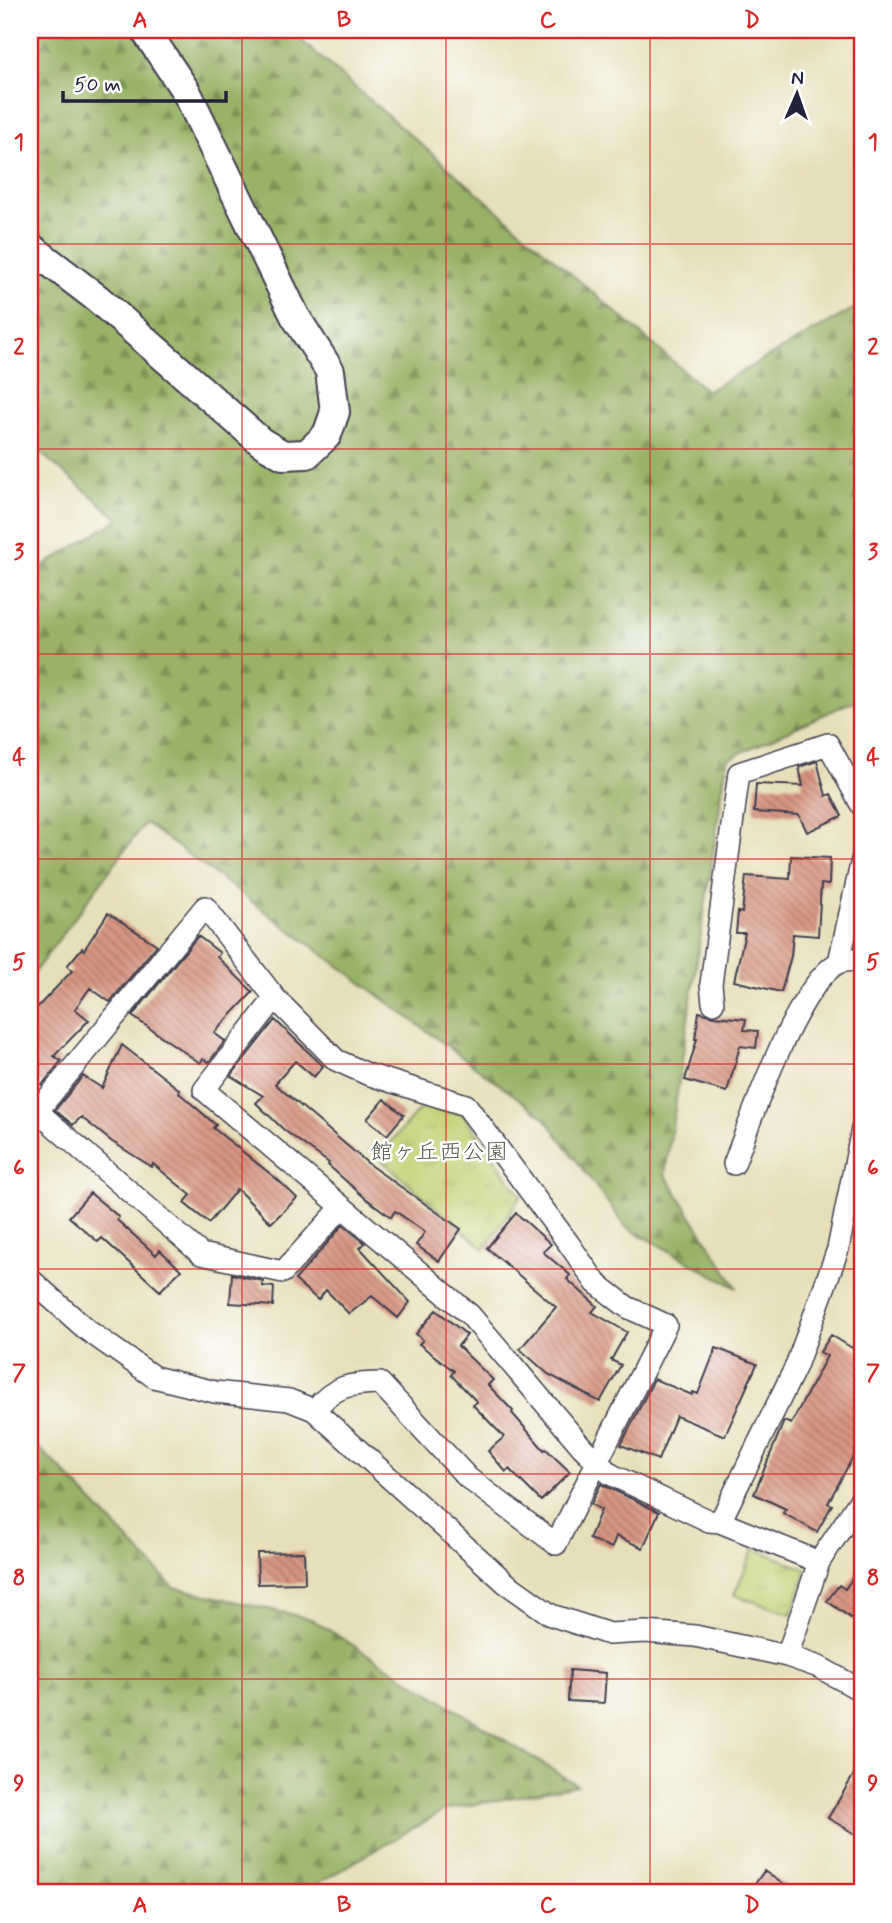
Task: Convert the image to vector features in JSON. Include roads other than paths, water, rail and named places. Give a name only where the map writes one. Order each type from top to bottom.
[{"type":"street","points":[[30,247],[98,299],[261,442],[283,454],[307,454],[327,435],[335,412],[330,370],[295,316],[187,93],[145,30]]},
{"type":"street","points":[[713,1003],[711,984],[739,773],[828,744],[862,806]]},
{"type":"street","points":[[839,962],[862,859]]},
{"type":"street","points":[[314,1410],[337,1389],[347,1384],[380,1383],[468,1478],[556,1544],[666,1325],[626,1307],[596,1283],[466,1105],[367,1074],[337,1060],[275,998],[205,907],[33,1115],[201,1254],[284,1272],[342,1207]]},
{"type":"street","points":[[734,1164],[766,1081],[809,993],[827,971],[839,962],[862,960]]},
{"type":"street","points":[[275,998],[204,1090],[470,1315],[582,1447],[610,1474],[709,1521],[720,1522],[819,1562]]},
{"type":"street","points":[[720,1522],[800,1353],[838,1249],[862,1129]]},
{"type":"street","points":[[30,1279],[87,1329],[154,1377],[215,1392],[289,1401],[314,1410],[506,1583],[551,1615],[609,1634],[645,1632],[695,1636],[787,1656],[819,1667],[862,1691]]},
{"type":"street","points":[[787,1656],[819,1562],[862,1497]]},
{"type":"park label","name":"館ヶ丘西公園","points":[[439,1153]]}]
